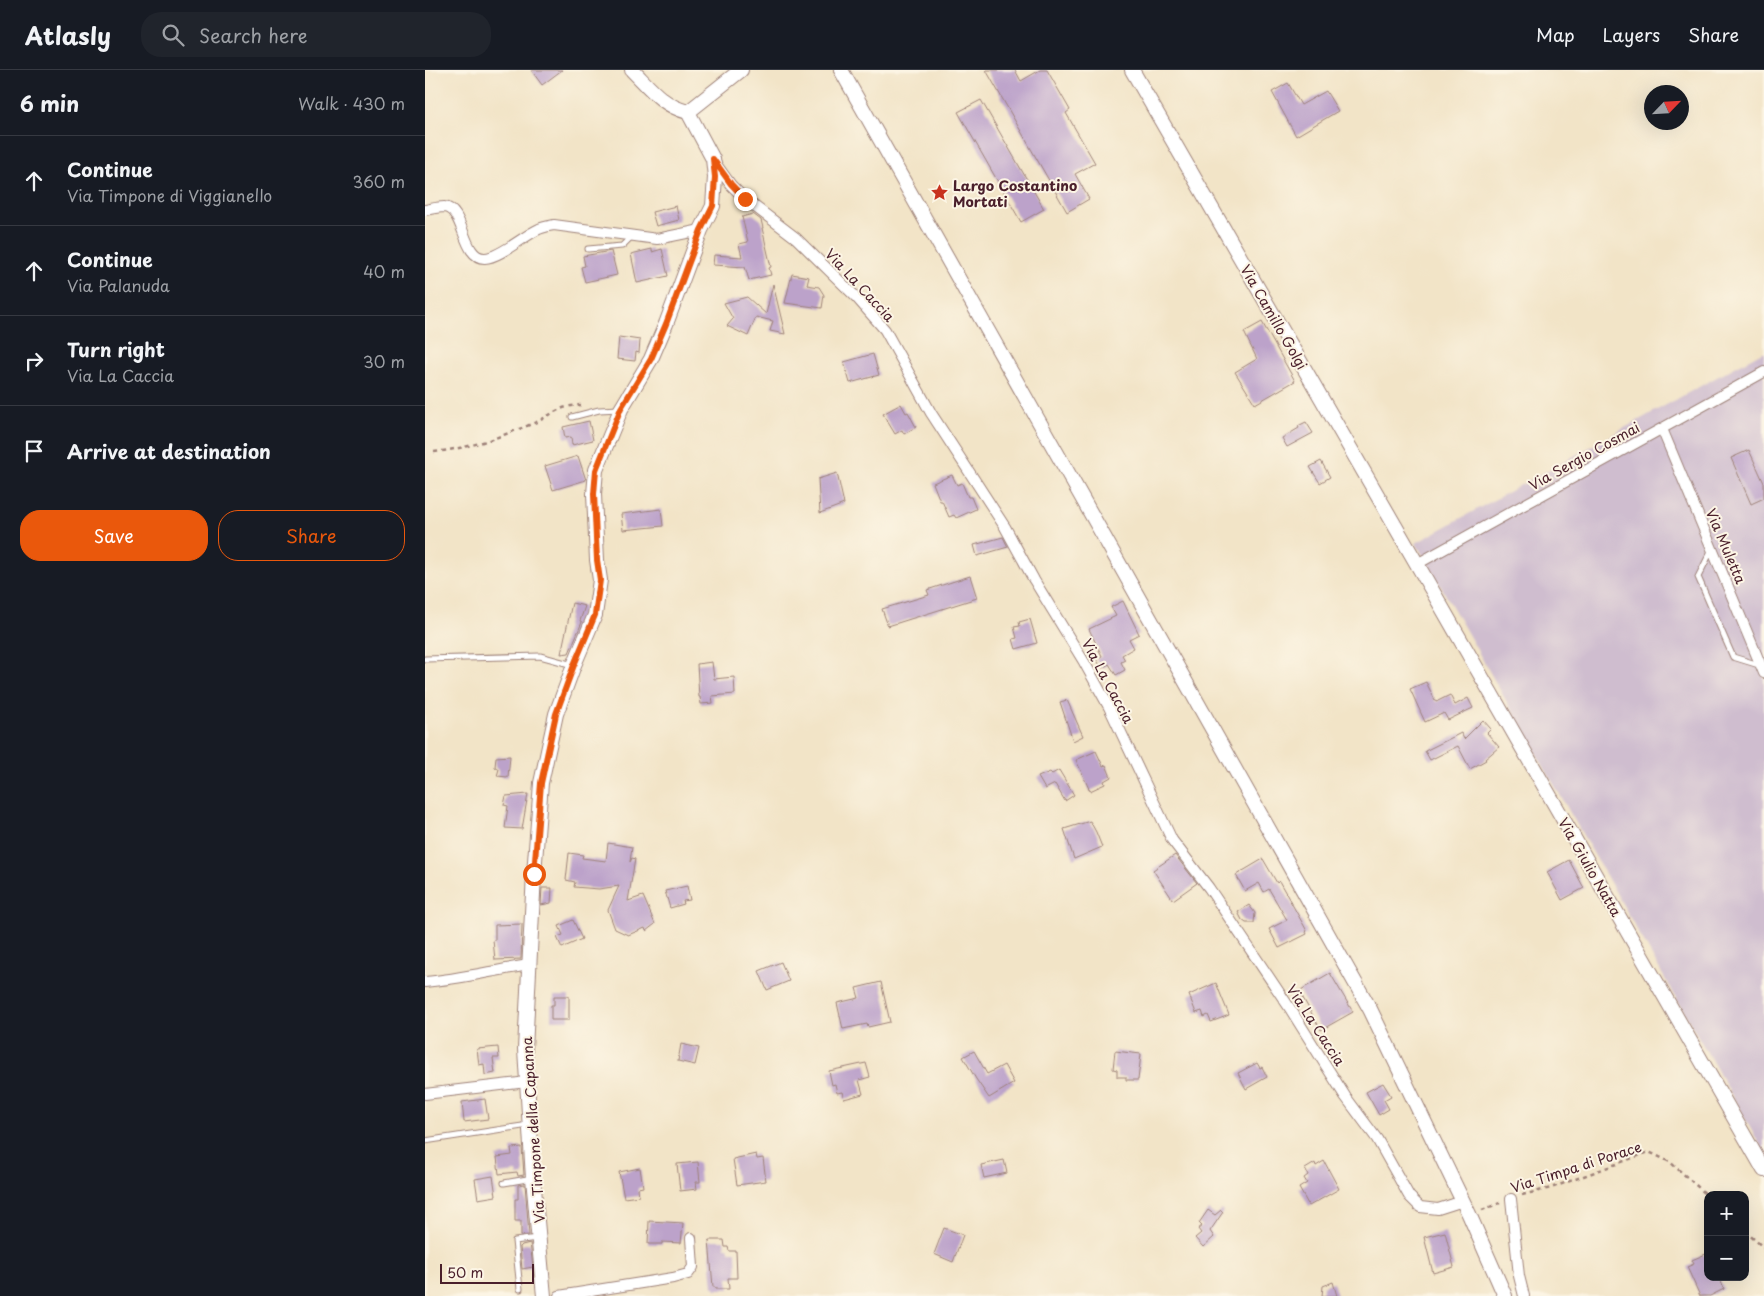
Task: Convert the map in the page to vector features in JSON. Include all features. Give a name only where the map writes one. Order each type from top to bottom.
[{"type":"street","points":[[632,70],[662,100],[675,109],[688,112],[713,159]]},
{"type":"street","points":[[688,112],[741,70]]},
{"type":"street","points":[[841,70],[1370,1009],[1463,1201],[1505,1296]]},
{"type":"street","name":"Via Camillo Golgi","points":[[1132,70],[1417,564]]},
{"type":"street","name":"Via La Caccia","points":[[713,159],[731,184],[745,199],[796,238],[857,298],[885,330],[931,413],[1005,527],[1034,580],[1084,662],[1109,707],[1172,840],[1209,888],[1291,1010],[1345,1096],[1377,1139],[1409,1196],[1421,1207],[1437,1209],[1463,1201]]},
{"type":"street","name":"Via Timpone della Capanna","points":[[545,1296],[533,1178],[525,1049],[534,874],[541,783],[556,714],[595,615],[600,580],[597,560],[594,494],[596,470],[621,408],[651,359],[701,230],[713,206],[715,177],[713,159]]},
{"type":"street","points":[[425,210],[444,207],[450,209],[456,216],[473,252],[478,257],[486,259],[511,247],[540,228],[554,225],[631,237],[657,239],[701,230]]},
{"type":"street","name":"Via Sergio Cosmai","points":[[1417,564],[1764,372]]},
{"type":"street","name":"Via Muletta","points":[[1662,429],[1762,669]]},
{"type":"street","name":"Via Giulio Natta","points":[[1417,564],[1764,1170]]},
{"type":"street","points":[[425,982],[467,977],[504,968],[530,965]]},
{"type":"street","points":[[425,1094],[527,1082]]},
{"type":"street","points":[[1511,1199],[1519,1276],[1524,1296]]},
{"type":"street","points":[[559,1296],[689,1274],[693,1267],[691,1238]]},
{"type":"lane","points":[[588,249],[622,246],[631,237]]},
{"type":"lane","points":[[572,416],[599,410],[621,408]]},
{"type":"lane","points":[[1712,549],[1698,577],[1733,658],[1762,669]]},
{"type":"lane","points":[[425,659],[540,656],[574,665]]},
{"type":"lane","points":[[425,1141],[530,1125]]},
{"type":"lane","points":[[504,1183],[533,1178]]},
{"type":"lane","points":[[520,1289],[515,1241],[540,1238]]},
{"type":"path","points":[[434,452],[484,443],[541,420],[559,408],[589,405]]},
{"type":"path","name":"Via Timpa di Porace","points":[[1469,1214],[1528,1192],[1551,1188],[1649,1152],[1670,1162],[1704,1192]]},
{"type":"path","points":[[1749,1235],[1764,1248]]},
{"type":"shaded area","points":[[1764,351],[1764,1152],[1416,543]]},
{"type":"building","points":[[531,70],[562,70],[542,85]]},
{"type":"building","points":[[986,70],[1015,70],[1021,81],[1040,70],[1047,70],[1070,110],[1066,113],[1095,163],[1075,174],[1089,199],[1067,212]]},
{"type":"building","points":[[1288,83],[1301,105],[1326,91],[1338,111],[1296,136],[1272,92]]},
{"type":"building","points":[[981,100],[1044,209],[1021,222],[958,112]]},
{"type":"building","points":[[676,206],[679,220],[656,226],[652,212]]},
{"type":"building","points":[[753,214],[761,220],[771,275],[749,280],[745,267],[713,265],[714,255],[742,257],[739,244],[748,242],[742,217]]},
{"type":"building","points":[[652,249],[652,252],[662,249],[668,276],[637,283],[631,254]]},
{"type":"building","points":[[611,251],[617,275],[585,282],[581,267],[585,266],[583,256]]},
{"type":"building","points":[[792,274],[809,277],[807,285],[819,287],[824,295],[822,308],[785,303]]},
{"type":"building","points":[[773,284],[785,334],[770,331],[773,321],[756,317],[748,336],[727,326],[733,319],[724,303],[747,297],[766,314]]},
{"type":"building","points":[[1262,322],[1295,381],[1255,404],[1235,372],[1257,359],[1244,332]]},
{"type":"building","points":[[619,337],[640,340],[639,353],[636,352],[635,361],[617,359]]},
{"type":"building","points":[[873,354],[879,375],[850,383],[844,362]]},
{"type":"building","points":[[901,404],[916,427],[904,434],[902,430],[895,434],[883,414]]},
{"type":"building","points":[[589,421],[593,440],[572,445],[571,437],[565,438],[563,427]]},
{"type":"building","points":[[1306,422],[1313,433],[1287,447],[1282,438]]},
{"type":"building","points":[[1749,450],[1764,483],[1764,498],[1751,504],[1731,458]]},
{"type":"building","points":[[578,456],[586,480],[553,490],[545,466]]},
{"type":"building","points":[[1321,461],[1330,477],[1320,483],[1310,467]]},
{"type":"building","points":[[837,473],[844,504],[820,513],[818,479]]},
{"type":"building","points":[[952,475],[957,485],[962,483],[976,509],[956,518],[954,515],[949,517],[933,483]]},
{"type":"building","points":[[661,509],[663,526],[623,530],[621,514]]},
{"type":"building","points":[[1003,537],[1008,547],[977,556],[974,545]]},
{"type":"building","points":[[970,576],[977,598],[888,626],[882,609],[929,595],[927,590]]},
{"type":"building","points":[[1123,601],[1139,634],[1129,639],[1134,648],[1122,655],[1125,660],[1121,662],[1125,670],[1116,675],[1109,664],[1102,668],[1096,659],[1102,656],[1089,629],[1116,616],[1111,607]]},
{"type":"building","points":[[572,603],[585,606],[580,621],[582,622],[569,653],[561,654]]},
{"type":"building","points":[[1030,619],[1037,643],[1016,649],[1013,639],[1017,638],[1014,627],[1020,626],[1019,622]]},
{"type":"building","points":[[712,662],[714,679],[734,677],[735,694],[712,696],[713,703],[701,704],[697,664]]},
{"type":"building","points":[[1426,682],[1436,702],[1450,695],[1455,705],[1468,698],[1473,708],[1448,720],[1444,713],[1425,722],[1410,689]]},
{"type":"building","points":[[1067,700],[1083,736],[1073,741],[1060,702]]},
{"type":"building","points":[[1483,720],[1491,729],[1487,733],[1499,747],[1486,760],[1470,769],[1458,746],[1430,760],[1425,751],[1461,733],[1464,739]]},
{"type":"building","points":[[1096,751],[1103,766],[1106,765],[1111,777],[1104,781],[1105,784],[1090,791],[1076,760]]},
{"type":"building","points":[[510,756],[508,777],[497,776],[499,769],[495,767],[496,757]]},
{"type":"building","points":[[1059,770],[1074,795],[1065,801],[1055,784],[1045,789],[1038,777],[1050,772],[1052,774]]},
{"type":"building","points":[[528,794],[522,829],[505,828],[508,806],[504,805],[506,796]]},
{"type":"building","points":[[1090,821],[1102,847],[1074,859],[1064,829]]},
{"type":"building","points":[[608,843],[632,847],[630,862],[632,858],[635,859],[628,901],[643,896],[655,924],[646,931],[645,928],[628,935],[615,929],[608,910],[619,886],[599,889],[574,887],[575,882],[566,880],[569,853],[583,855],[582,858],[606,861]]},
{"type":"building","points":[[1175,855],[1197,883],[1173,900],[1153,870]]},
{"type":"building","points":[[1263,859],[1277,883],[1279,881],[1307,931],[1307,934],[1279,948],[1269,929],[1287,920],[1269,889],[1264,892],[1259,883],[1245,891],[1236,875]]},
{"type":"building","points":[[1569,860],[1584,888],[1562,900],[1547,872]]},
{"type":"building","points":[[687,886],[690,900],[683,901],[684,904],[670,908],[665,891]]},
{"type":"building","points":[[542,888],[552,888],[551,903],[541,905]]},
{"type":"building","points":[[1249,905],[1255,913],[1254,923],[1246,923],[1238,912]]},
{"type":"building","points":[[573,920],[582,939],[562,948],[557,937],[563,935],[559,926]]},
{"type":"building","points":[[522,924],[521,959],[495,960],[493,940],[495,940],[495,925]]},
{"type":"building","points":[[781,962],[789,981],[767,990],[759,971]]},
{"type":"building","points":[[1330,973],[1353,1012],[1321,1030],[1299,991]]},
{"type":"building","points":[[881,982],[890,1022],[868,1027],[867,1024],[843,1029],[837,1003],[859,998],[856,988]]},
{"type":"building","points":[[1216,983],[1229,1015],[1211,1022],[1208,1015],[1204,1017],[1202,1011],[1196,1013],[1189,995]]},
{"type":"building","points":[[554,996],[569,996],[569,1020],[551,1020],[551,1005],[554,1005]]},
{"type":"building","points":[[681,1044],[699,1048],[695,1065],[678,1061]]},
{"type":"building","points":[[498,1047],[499,1058],[493,1058],[495,1073],[485,1075],[484,1064],[479,1065],[477,1049]]},
{"type":"building","points":[[974,1051],[987,1074],[1004,1065],[1014,1083],[989,1098],[963,1057]]},
{"type":"building","points":[[1115,1051],[1141,1054],[1138,1080],[1126,1080],[1126,1077],[1117,1077],[1117,1070],[1113,1069]]},
{"type":"building","points":[[866,1063],[870,1077],[859,1080],[863,1094],[844,1099],[842,1092],[837,1093],[835,1084],[832,1085],[829,1071]]},
{"type":"building","points":[[1257,1063],[1260,1068],[1262,1067],[1267,1077],[1246,1089],[1238,1073]]},
{"type":"building","points":[[1383,1083],[1391,1096],[1384,1100],[1389,1109],[1379,1115],[1366,1092]]},
{"type":"building","points":[[485,1099],[488,1119],[464,1122],[462,1102]]},
{"type":"building","points":[[522,1147],[524,1175],[518,1176],[517,1172],[499,1174],[497,1157],[512,1155],[511,1148]]},
{"type":"building","points":[[756,1154],[757,1159],[763,1158],[766,1181],[737,1185],[733,1159]]},
{"type":"building","points":[[1004,1160],[1007,1173],[984,1178],[981,1165]]},
{"type":"building","points":[[1324,1161],[1339,1189],[1309,1206],[1299,1188],[1307,1183],[1304,1178],[1308,1175],[1305,1169],[1315,1163],[1316,1166]]},
{"type":"building","points":[[698,1162],[700,1182],[696,1182],[697,1189],[680,1191],[677,1164]]},
{"type":"building","points":[[640,1168],[643,1187],[638,1188],[639,1196],[624,1198],[619,1172]]},
{"type":"building","points":[[493,1176],[496,1196],[478,1199],[475,1179]]},
{"type":"building","points":[[525,1184],[529,1235],[521,1236],[521,1221],[515,1221],[515,1199],[518,1199],[518,1185]]},
{"type":"building","points":[[1208,1210],[1215,1215],[1221,1210],[1223,1212],[1210,1231],[1214,1237],[1203,1247],[1195,1238],[1201,1233],[1198,1229],[1202,1226],[1199,1223]]},
{"type":"building","points":[[649,1221],[683,1223],[681,1243],[662,1242],[662,1244],[648,1244]]},
{"type":"building","points":[[944,1228],[963,1235],[953,1262],[934,1254]]},
{"type":"building","points":[[1445,1232],[1454,1267],[1433,1273],[1424,1237]]},
{"type":"building","points":[[709,1240],[724,1240],[725,1247],[728,1247],[729,1251],[736,1251],[737,1278],[728,1278],[729,1289],[716,1289],[713,1287]]},
{"type":"building","points":[[530,1243],[533,1267],[522,1269],[520,1247]]},
{"type":"building","points":[[1704,1255],[1704,1281],[1721,1281],[1724,1289],[1710,1296],[1700,1296],[1687,1267],[1694,1264],[1692,1260]]},
{"type":"building","points":[[1333,1282],[1337,1296],[1322,1296],[1323,1286]]},
{"type":"place","name":"Largo Costantino Mortati","points":[[939,193]]},
{"type":"route","points":[[534,874],[541,783],[556,714],[595,615],[600,580],[597,560],[594,494],[596,470],[621,408],[651,359],[701,230],[713,206],[715,177],[713,159],[731,184],[745,199]]}]
